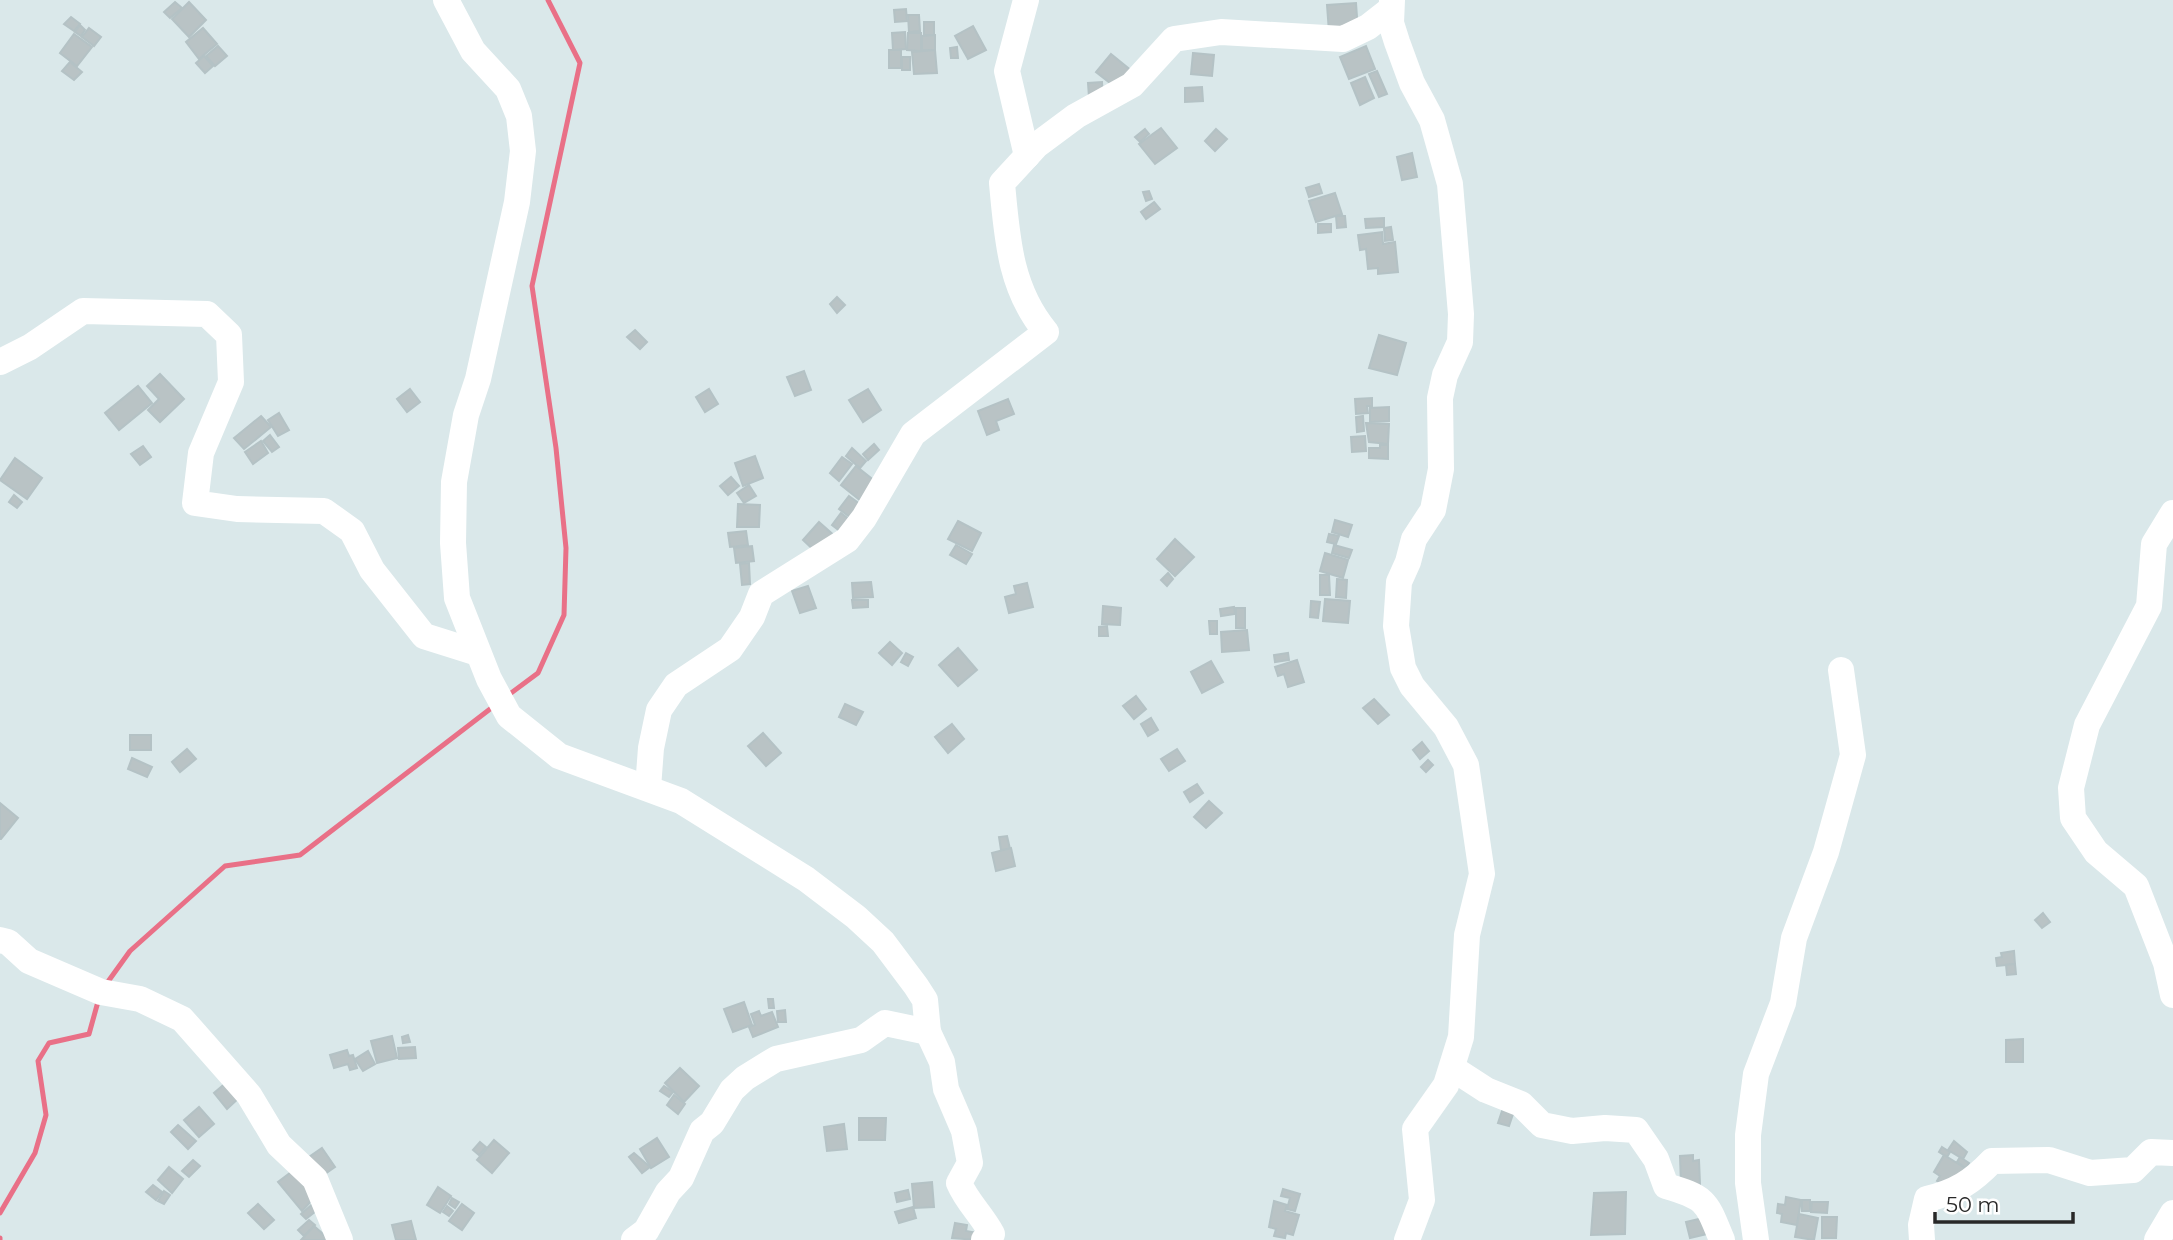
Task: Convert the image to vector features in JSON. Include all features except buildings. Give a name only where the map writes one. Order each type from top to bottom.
[{"type":"street","points":[[446,0],[473,51],[508,89],[519,116],[523,151],[517,202],[478,379],[466,415],[454,481],[453,543],[457,598],[478,653],[509,716],[519,727],[559,755],[681,801],[720,822],[806,879],[856,917],[883,942],[925,1000],[928,1032],[942,1062],[946,1089],[964,1131],[970,1163],[959,1183],[965,1198],[982,1216],[992,1234],[984,1240]]},
{"type":"street","points":[[1026,0],[1007,71],[1027,156]]},
{"type":"street","points":[[648,788],[651,748],[659,710],[677,685],[730,649],[752,617],[761,594],[847,540],[864,518],[913,434],[1046,332],[1028,310],[1013,267],[1006,230],[1002,183],[1027,156],[1076,116],[1132,85],[1174,39],[1221,32],[1343,39],[1368,27],[1392,4]]},
{"type":"street","points":[[1392,4],[1397,42],[1412,83],[1433,120],[1450,184],[1461,314],[1460,342],[1445,375],[1440,398],[1441,469],[1433,510],[1414,539],[1396,596],[1396,625],[1404,668],[1419,698],[1446,727],[1466,765],[1482,862],[1482,884],[1468,921],[1463,1023],[1452,1068],[1446,1085],[1415,1129],[1422,1200],[1407,1240]]},
{"type":"street","points":[[0,362],[30,347],[83,310],[207,314],[229,335],[231,382],[201,453],[195,503],[237,509],[324,512],[352,531],[372,570],[424,636],[478,653]]},
{"type":"street","points":[[2173,513],[2154,544],[2149,606],[2087,725],[2071,788],[2073,818],[2095,852],[2136,886],[2166,962],[2173,995]]},
{"type":"street","points":[[1756,1240],[1748,1183],[1748,1147],[1756,1074],[1783,1003],[1794,938],[1826,852],[1853,755],[1841,670]]},
{"type":"street","points":[[0,940],[8,942],[29,961],[101,992],[140,999],[182,1019],[250,1095],[279,1145],[315,1179],[340,1240]]},
{"type":"street","points":[[634,1240],[646,1231],[668,1192],[681,1178],[702,1131],[712,1122],[732,1090],[754,1070],[789,1055],[861,1040],[885,1023],[928,1032]]},
{"type":"street","points":[[1452,1068],[1486,1090],[1521,1104],[1542,1125],[1572,1130],[1636,1130],[1656,1159],[1666,1186],[1698,1195],[1708,1206],[1722,1240]]},
{"type":"street","points":[[1922,1240],[1921,1225],[1927,1199],[1950,1194],[1972,1182],[1992,1161],[2049,1160],[2090,1173],[2133,1170],[2151,1152],[2173,1153]]},
{"type":"street","points":[[2157,1240],[2173,1213]]},
{"type":"waterway","points":[[507,696],[538,673],[564,615],[566,548],[556,448],[532,286],[580,63],[548,0]]},
{"type":"waterway","points":[[107,983],[130,951],[225,866],[300,855],[494,706]]},
{"type":"waterway","points":[[0,1213],[35,1153],[46,1115],[38,1061],[49,1043],[89,1034],[99,998]]}]
